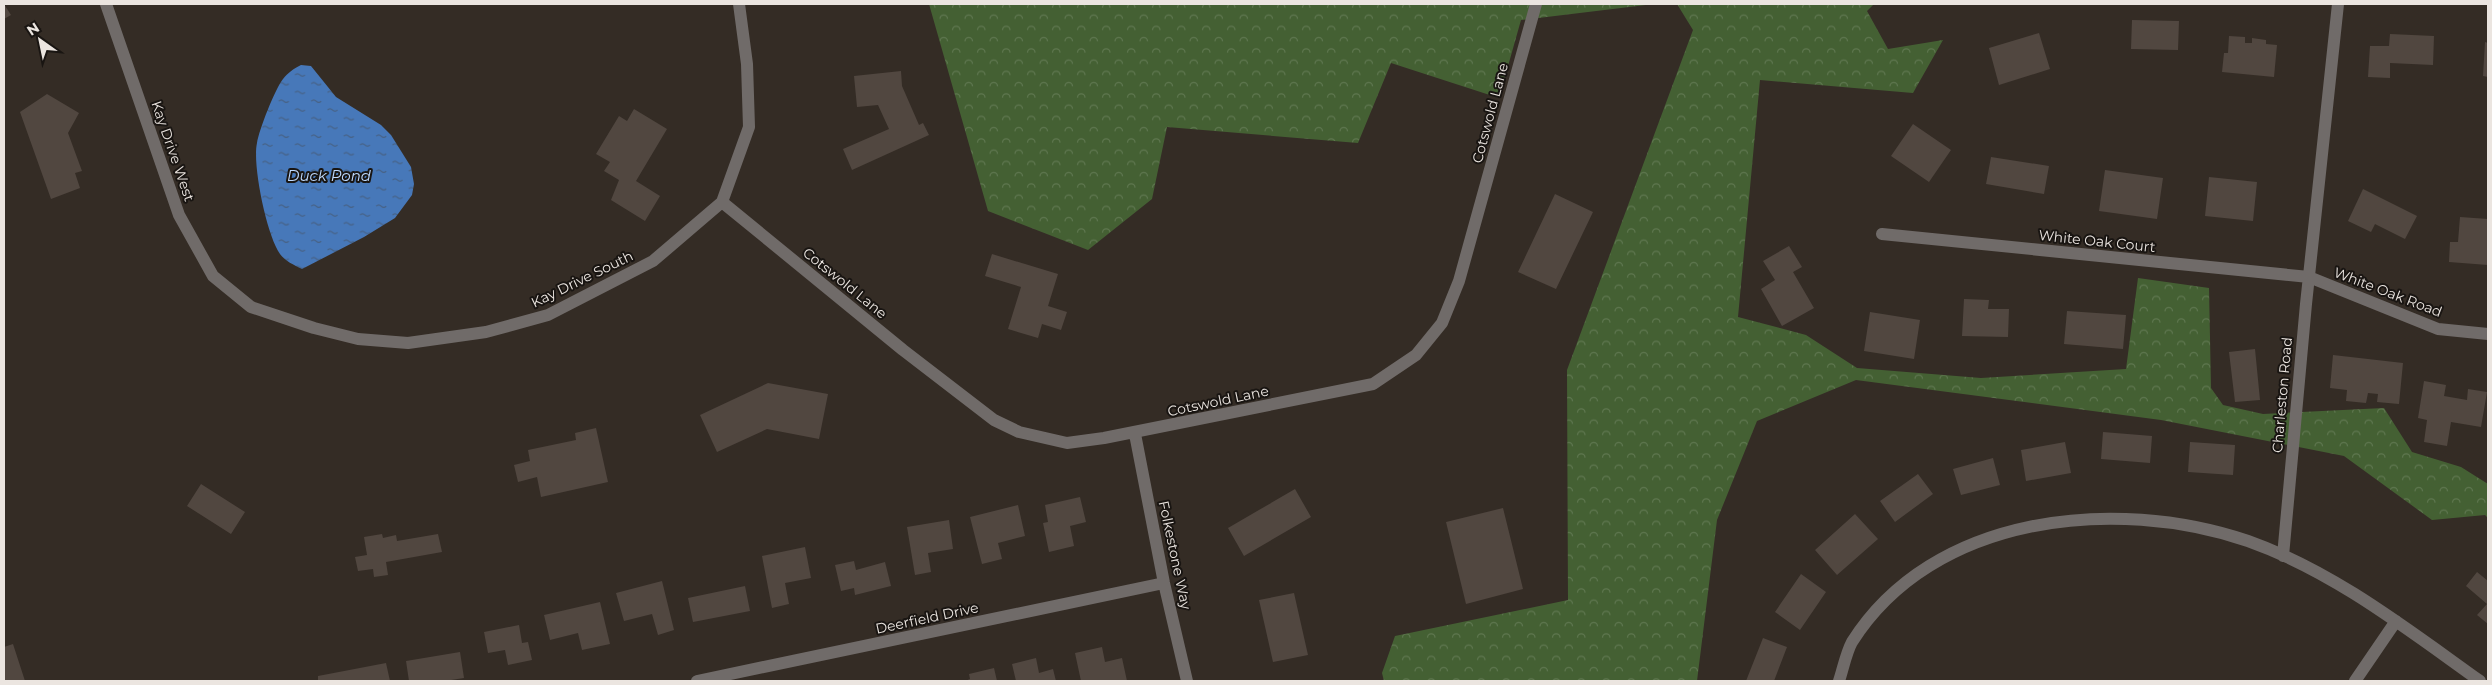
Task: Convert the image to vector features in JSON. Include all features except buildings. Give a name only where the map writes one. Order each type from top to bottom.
[{"type":"street","name":"Kay Drive West","points":[[106,4],[179,216],[213,276],[235,294]]},
{"type":"street","points":[[722,202],[749,127],[747,64],[739,4]]},
{"type":"street","name":"Cotswold Lane","points":[[722,202],[902,350],[994,420],[1019,432],[1067,443],[1135,434],[1373,384],[1416,355],[1442,323],[1459,281],[1536,4]]},
{"type":"street","name":"Charleston Road","points":[[2283,556],[2309,277],[2338,4]]},
{"type":"street","name":"Kay Drive South","points":[[235,294],[251,307],[314,328],[358,339],[408,343],[486,332],[548,315],[653,261],[722,202]]},
{"type":"street","name":"White Oak Court","points":[[1882,234],[2309,277]]},
{"type":"street","name":"White Oak Road","points":[[2309,277],[2438,329],[2488,334]]},
{"type":"street","name":"Folkestone Way","points":[[1135,434],[1164,583],[1187,681]]},
{"type":"street","points":[[1838,681],[1851,644],[1885,599],[1930,564],[1989,537],[2052,522],[2119,518],[2184,525],[2247,541],[2310,567],[2396,622],[2480,681]]},
{"type":"street","name":"Deerfield Drive","points":[[697,681],[1164,583]]},
{"type":"street","points":[[2355,681],[2396,622]]},
{"type":"green space","points":[[929,4],[1654,4],[1521,20],[1499,98],[1391,63],[1358,143],[1167,127],[1152,199],[1088,250],[988,211]]},
{"type":"green space","points":[[1677,4],[1874,4],[1867,11],[1888,49],[1943,40],[1913,93],[1760,80],[1738,317],[1806,335],[1857,368],[1981,378],[2126,369],[2138,278],[2209,288],[2211,388],[2223,405],[2263,414],[2384,408],[2412,452],[2461,467],[2488,484],[2488,518],[2485,515],[2432,520],[2344,456],[2161,420],[1856,380],[1757,421],[1717,520],[1697,681],[1384,681],[1382,673],[1395,636],[1568,600],[1567,370],[1693,30]]},
{"type":"water","name":"Duck Pond","points":[[301,65],[311,66],[336,97],[381,125],[391,135],[411,167],[414,184],[412,195],[395,218],[364,237],[302,269],[284,259],[275,245],[262,200],[256,153],[261,129],[276,91],[285,77]]}]
